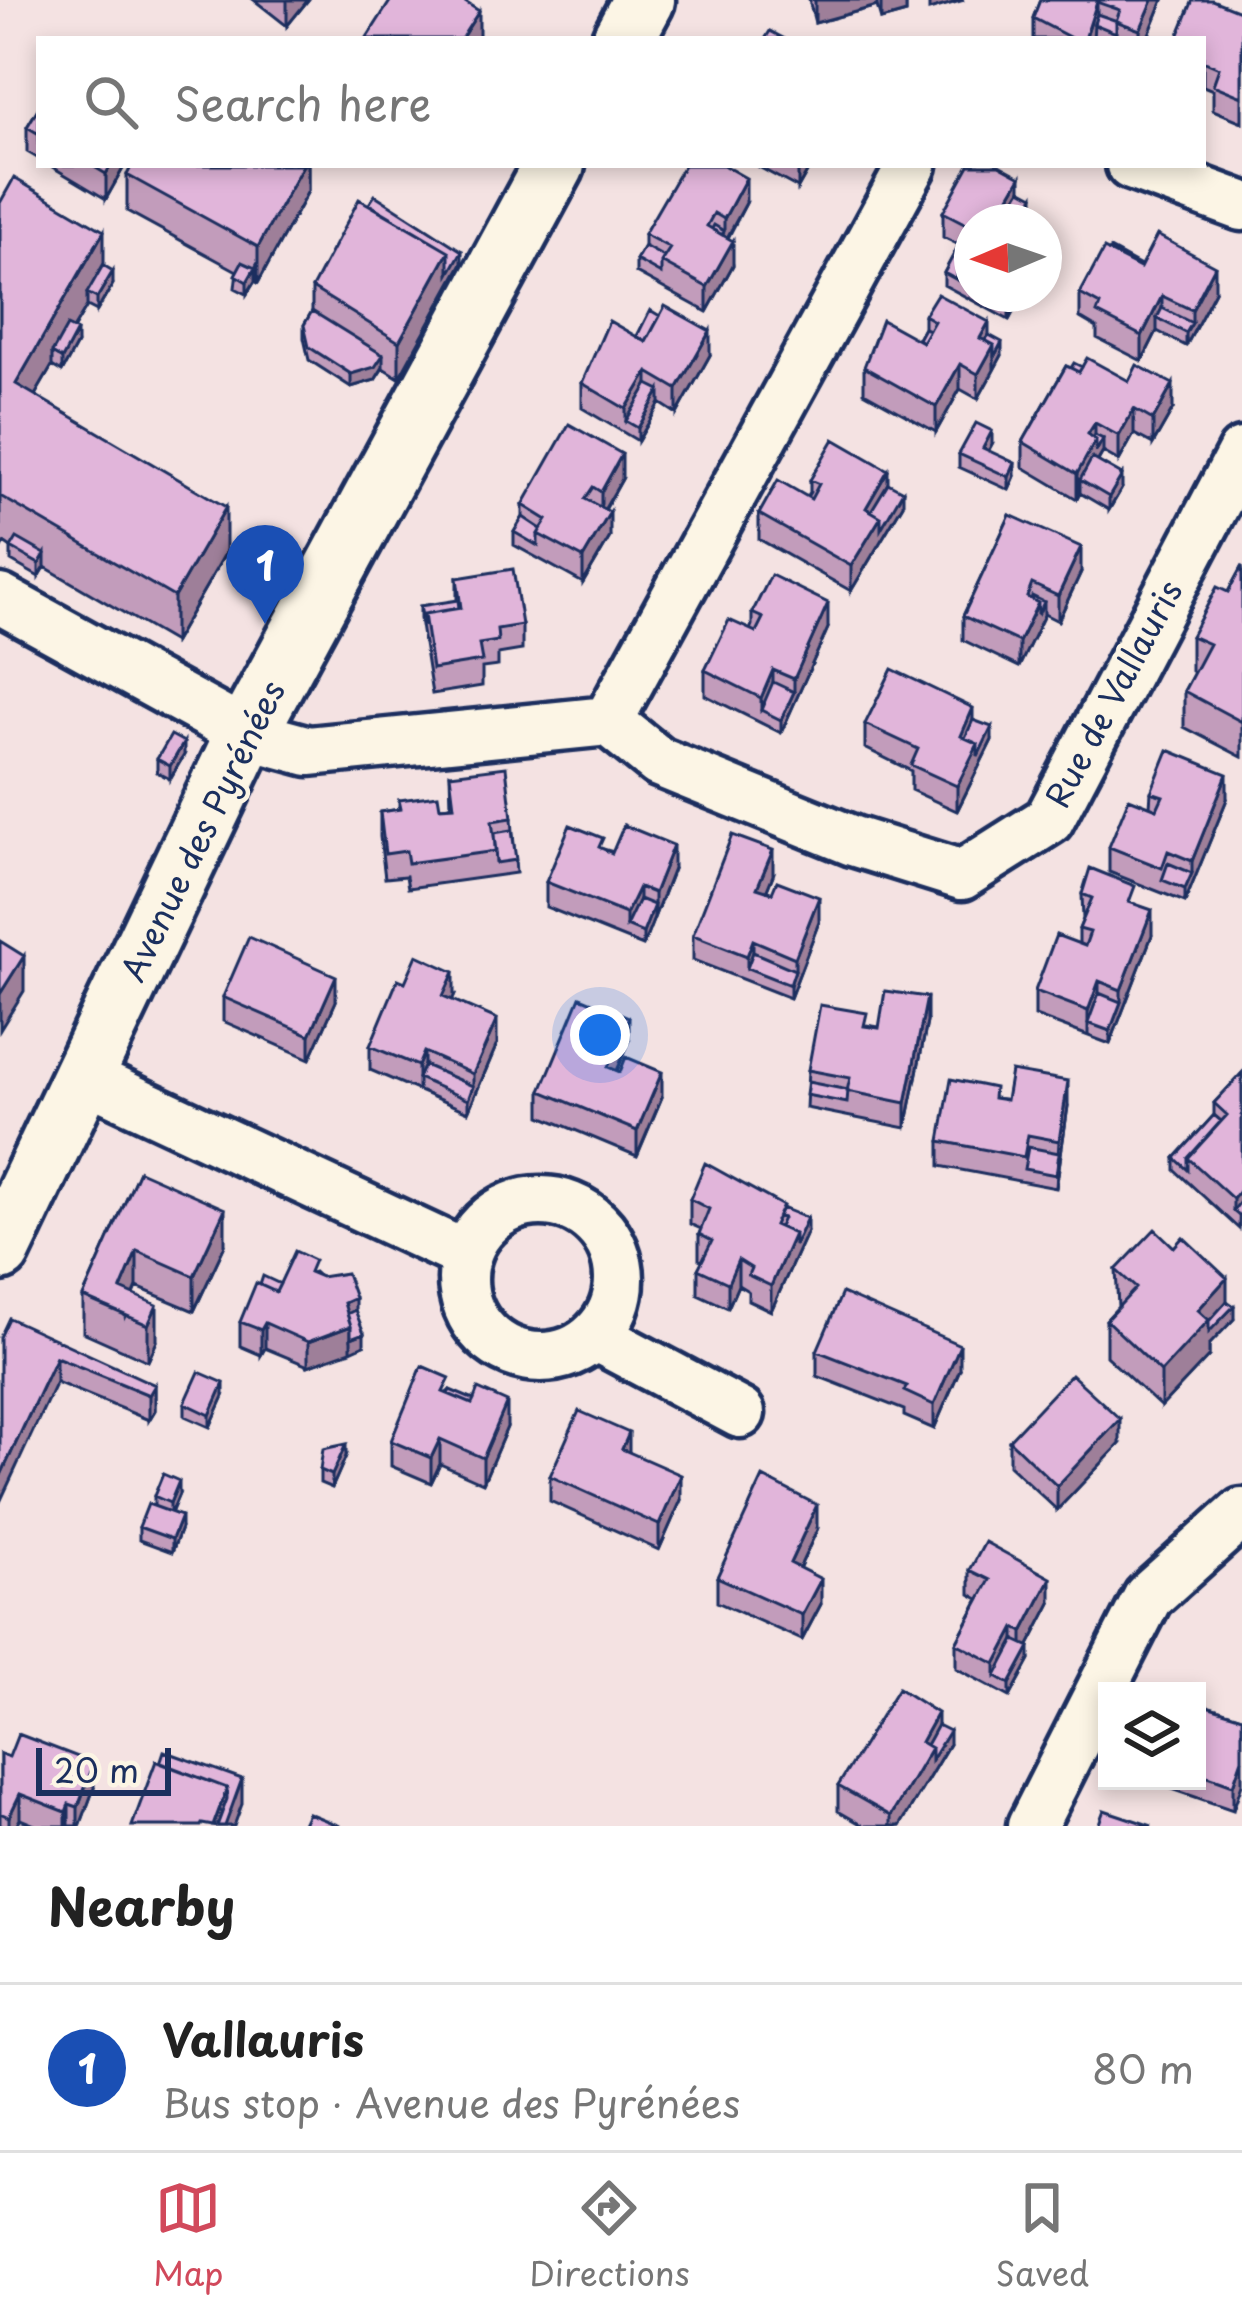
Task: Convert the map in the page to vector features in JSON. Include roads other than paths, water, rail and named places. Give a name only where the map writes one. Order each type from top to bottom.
[{"type":"main road","points":[[625,36],[644,0]]},
{"type":"main road","name":"Avenue des Pyrénées","points":[[0,1250],[86,1078],[246,734],[552,168]]},
{"type":"street","points":[[0,599],[246,734],[309,751],[608,721],[911,168]]},
{"type":"street","points":[[1139,168],[1242,206]]},
{"type":"street","name":"Rue de Vallauris","points":[[608,721],[659,762],[853,841],[962,875],[1049,820],[1242,453]]},
{"type":"street","points":[[86,1078],[464,1254]]},
{"type":"street","points":[[547,1200],[587,1215],[616,1256],[620,1282],[612,1314],[595,1336],[562,1354],[536,1358],[497,1343],[469,1310],[464,1254],[484,1225],[520,1203],[547,1200]]},
{"type":"street","points":[[595,1336],[740,1413]]},
{"type":"street","points":[[1032,1826],[1148,1597],[1242,1513]]},
{"type":"place","name":"Vallauris","points":[[265,624]]}]
